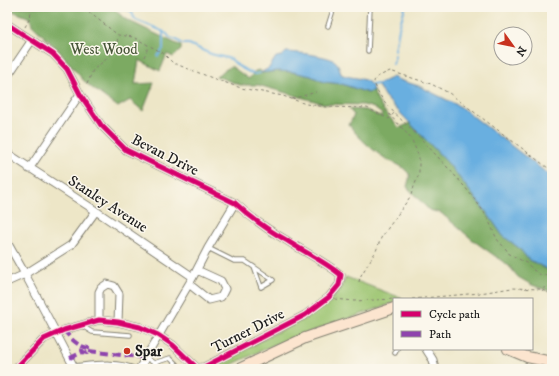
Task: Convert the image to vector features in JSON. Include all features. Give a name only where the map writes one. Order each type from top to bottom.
[{"type":"street","name":"Bevan Drive","points":[[7,24],[52,54],[67,69],[80,94],[101,125],[126,150],[235,203],[284,240],[331,266],[342,275]]},
{"type":"street","points":[[7,77],[32,40]]},
{"type":"street","points":[[29,169],[80,94]]},
{"type":"street","name":"Stanley Avenue","points":[[7,153],[194,277]]},
{"type":"street","points":[[139,369],[194,277],[208,248],[235,203]]},
{"type":"street","points":[[7,282],[25,274],[71,245],[96,211]]},
{"type":"street","points":[[7,242],[75,368]]},
{"type":"street","points":[[189,284],[209,300],[221,297],[224,289],[221,281],[197,270]]},
{"type":"street","name":"Turner Drive","points":[[99,320],[118,322],[140,327],[158,335],[173,345],[197,368],[204,367],[305,315],[329,297],[339,285],[342,275]]},
{"type":"street","points":[[14,369],[44,339],[57,333],[99,320],[99,292],[101,288],[107,284],[114,286],[120,294],[118,322]]},
{"type":"street","points":[[239,369],[305,338],[393,308]]},
{"type":"street","points":[[427,350],[433,360],[435,369]]},
{"type":"street","points":[[510,350],[527,357],[552,362]]},
{"type":"lane","points":[[328,26],[334,7]]},
{"type":"lane","points":[[368,51],[370,7]]},
{"type":"lane","points":[[208,248],[234,261],[245,261],[254,267],[273,280],[261,287],[254,267]]},
{"type":"lane","points":[[81,325],[92,332],[130,335]]},
{"type":"lane","points":[[146,358],[154,363],[170,358],[181,369]]},
{"type":"lane","points":[[75,368],[100,363],[126,365],[136,369]]},
{"type":"path","points":[[21,33],[30,18],[32,7]]},
{"type":"path","points":[[86,7],[90,13],[118,35],[133,37],[163,53],[173,63],[241,88],[268,92],[306,104],[327,107],[367,108],[389,119],[395,113]]},
{"type":"path","points":[[87,84],[93,70],[116,51],[118,35]]},
{"type":"path","points":[[144,57],[148,44]]},
{"type":"path","points":[[552,171],[449,93],[431,84],[390,71],[374,81],[375,87],[395,113],[424,141],[486,215],[498,240],[508,253],[528,264],[539,274],[552,277]]},
{"type":"path","points":[[292,99],[316,92]]},
{"type":"path","points":[[359,282],[360,277],[376,251],[381,238],[410,197],[418,174],[419,157],[412,140],[385,110]]},
{"type":"path","points":[[423,298],[480,293],[512,288],[540,289],[552,286]]},
{"type":"path","points":[[540,289],[552,294]]},
{"type":"path","points":[[329,297],[339,300],[354,301],[393,299]]},
{"type":"green space","name":"West Wood","points":[[7,7],[112,7],[125,19],[181,46],[181,50],[173,57],[167,54],[160,71],[139,60],[135,84],[154,83],[143,111],[130,100],[118,107],[84,81],[58,50],[32,25],[30,18],[7,9]]},
{"type":"green space","points":[[231,66],[249,79],[255,71],[259,70],[261,73],[278,71],[293,72],[311,76],[324,82],[342,84],[368,93],[373,90],[381,106],[399,128],[410,123],[447,162],[503,236],[519,248],[528,259],[552,272],[552,292],[532,285],[518,277],[509,266],[474,241],[441,213],[429,210],[407,187],[410,175],[407,171],[376,152],[361,139],[349,125],[354,115],[349,109],[366,110],[382,117],[382,114],[374,108],[363,105],[325,104],[258,85],[240,85],[216,76]]},
{"type":"green space","points":[[346,277],[401,298],[393,298],[393,303],[278,343],[222,369],[204,369],[312,314],[333,298],[341,288]]},
{"type":"water","points":[[286,52],[312,55],[333,60],[338,65],[341,74],[368,82],[373,90],[368,93],[342,84],[324,82],[311,76],[293,72],[278,71],[260,73],[269,68],[276,57],[282,56]]},
{"type":"water","points":[[393,77],[419,86],[461,107],[552,177],[552,272],[528,259],[519,248],[503,236],[447,162],[385,97],[378,84]]},
{"type":"waterway","points":[[114,7],[130,10],[136,20],[158,29],[167,34],[170,38],[177,40],[182,44],[189,44],[211,54],[231,59],[238,66],[251,73],[260,73]]},
{"type":"waterway","points":[[395,50],[405,7]]},
{"type":"waterway","points":[[158,56],[163,49],[163,31]]},
{"type":"waterway","points":[[393,64],[395,55]]},
{"type":"waterway","points":[[372,85],[378,84]]},
{"type":"marked path","points":[[64,330],[77,344],[88,348],[89,351],[87,353],[83,352],[82,350],[84,347]]},
{"type":"marked path","points":[[89,351],[146,358]]},
{"type":"marked path","points":[[70,358],[83,352]]},
{"type":"cycle path","points":[[7,24],[53,54],[67,69],[80,94],[101,125],[126,150],[235,203],[266,228],[321,261],[341,275],[339,285],[329,297],[305,315],[204,367],[197,368],[173,345],[158,335],[140,327],[118,322],[99,320],[64,330],[44,339],[15,369]]},
{"type":"place","name":"Spar","points":[[127,351]]}]
